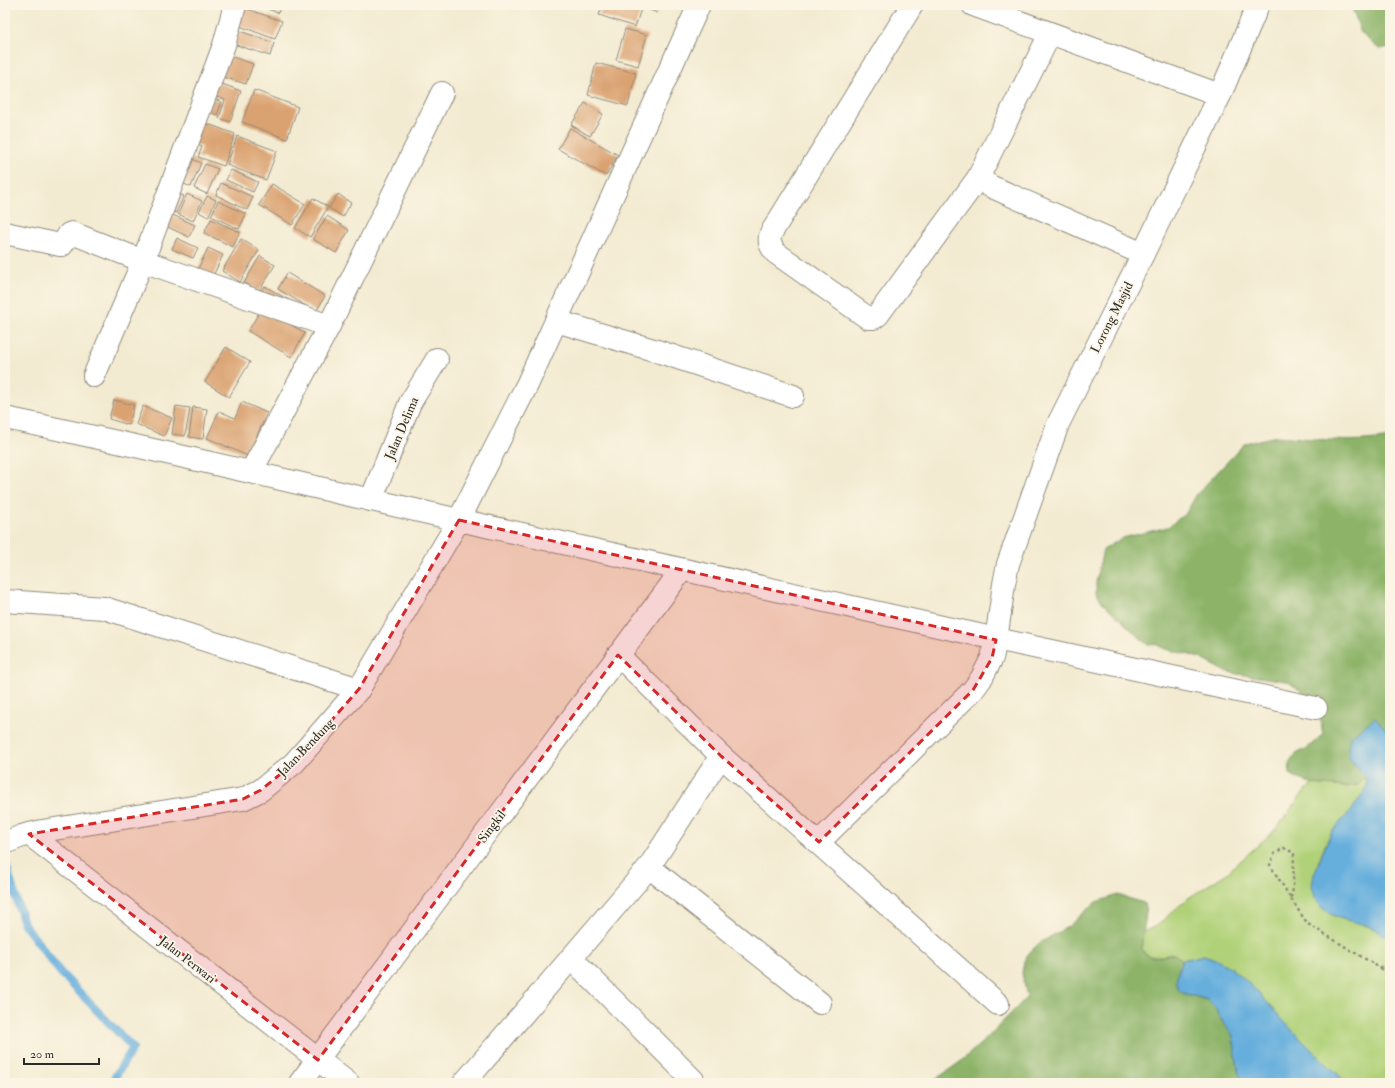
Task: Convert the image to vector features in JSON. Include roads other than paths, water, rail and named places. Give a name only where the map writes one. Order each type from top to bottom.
[{"type":"street","points":[[94,376],[143,260],[224,45],[235,5]]},
{"type":"street","name":"Jalan Bendung","points":[[19,838],[243,799],[261,790],[294,763],[359,689],[459,520],[527,385],[699,5]]},
{"type":"street","points":[[912,5],[769,238],[771,248],[866,317],[874,318],[878,315],[978,178],[1050,34]]},
{"type":"street","points":[[973,5],[1220,95]]},
{"type":"street","name":"Lorong Masjid","points":[[819,842],[973,690],[992,658],[1008,564],[1058,424],[1220,95],[1258,5]]},
{"type":"street","points":[[251,472],[329,326],[442,93]]},
{"type":"street","points":[[978,178],[990,186],[1143,254]]},
{"type":"street","points":[[5,233],[60,245],[62,245],[69,234],[72,233],[143,260],[329,326]]},
{"type":"street","points":[[556,321],[657,351],[793,396]]},
{"type":"street","name":"Jalan Delima","points":[[372,500],[410,403],[437,359]]},
{"type":"street","points":[[5,418],[996,640],[1316,708]]},
{"type":"street","name":"Singkil","points":[[300,1083],[682,570]]},
{"type":"street","points":[[5,601],[104,608],[359,689]]},
{"type":"street","points":[[618,655],[722,756],[998,1004]]},
{"type":"street","points":[[464,1083],[649,867],[722,756]]},
{"type":"street","name":"Jalan Perwari","points":[[19,838],[348,1083]]},
{"type":"street","points":[[649,867],[820,1002]]},
{"type":"street","points":[[571,958],[693,1080]]},
{"type":"water","points":[[1375,718],[1390,735],[1390,939],[1366,925],[1342,919],[1330,914],[1321,907],[1315,897],[1312,886],[1314,874],[1331,833],[1354,807],[1367,787],[1366,777],[1350,759],[1348,748],[1350,737]]},
{"type":"water","points":[[1204,955],[1218,960],[1243,978],[1302,1040],[1347,1083],[1244,1083],[1239,1074],[1233,1036],[1218,1015],[1216,1009],[1208,1000],[1183,993],[1178,989],[1176,983],[1180,965],[1183,960]]},
{"type":"waterway","points":[[5,862],[24,924],[60,972],[133,1048],[111,1083]]}]
